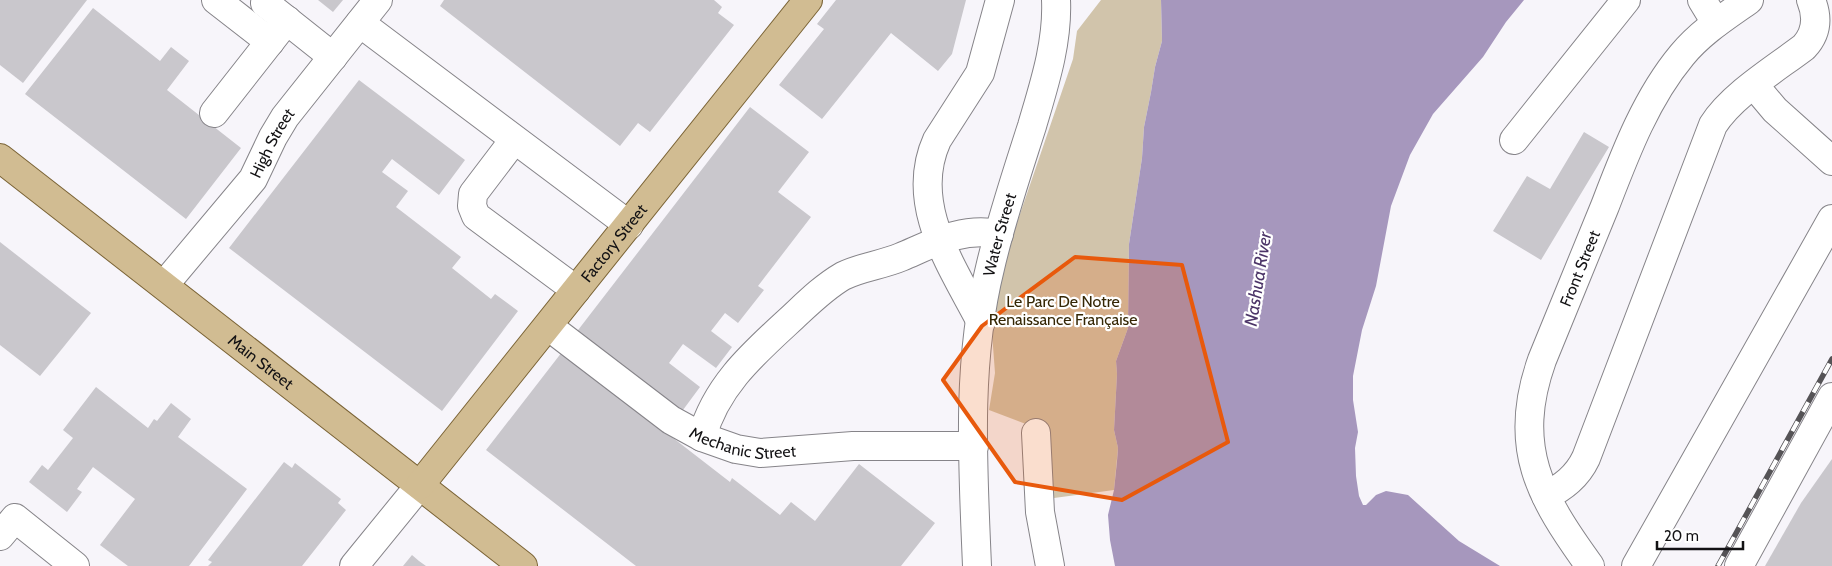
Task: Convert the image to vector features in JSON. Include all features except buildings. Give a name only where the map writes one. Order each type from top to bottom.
[{"type":"main road","name":"Factory Street","points":[[420,485],[629,225],[804,1]]},
{"type":"main road","name":"Main Street","points":[[0,158],[523,566]]},
{"type":"street","points":[[216,0],[270,42]]},
{"type":"street","points":[[267,0],[265,3],[333,57]]},
{"type":"street","name":"High Street","points":[[164,285],[253,179],[279,126],[378,0]]},
{"type":"street","points":[[981,322],[939,241],[931,215],[927,176],[933,150],[942,131],[980,73],[1000,0]]},
{"type":"street","points":[[1514,140],[1626,0]]},
{"type":"street","points":[[1702,0],[1716,23]]},
{"type":"street","name":"Front Street","points":[[1590,566],[1559,522],[1534,465],[1529,428],[1533,387],[1539,367],[1622,164],[1647,110],[1674,65],[1693,43],[1716,23],[1749,0]]},
{"type":"street","points":[[1546,496],[1564,486],[1573,478],[1583,463],[1708,136],[1719,115],[1726,107],[1804,47],[1809,41],[1813,34],[1816,20],[1811,0]]},
{"type":"street","name":"Water Street","points":[[977,566],[974,446],[975,383],[981,322],[986,287],[999,234],[1041,96],[1053,45],[1056,10]]},
{"type":"street","points":[[214,113],[287,20]]},
{"type":"street","points":[[360,23],[629,225]]},
{"type":"street","points":[[1754,85],[1775,110],[1832,160]]},
{"type":"street","points":[[514,140],[473,194],[472,206],[476,216],[576,290]]},
{"type":"street","points":[[1636,566],[1832,219]]},
{"type":"street","points":[[702,437],[712,408],[733,378],[757,351],[823,289],[843,276],[895,259],[960,234],[978,231],[999,234]]},
{"type":"street","name":"Mechanic Street","points":[[548,326],[671,420],[702,437],[736,449],[760,453],[853,446],[974,446]]},
{"type":"street","points":[[1739,566],[1832,397]]},
{"type":"street","points":[[1036,433],[1040,512],[1050,566]]},
{"type":"street","points":[[354,566],[420,485]]},
{"type":"street","points":[[7,527],[75,566]]},
{"type":"highlighted area","points":[[1075,257],[1182,265],[1228,442],[1122,500],[1015,482],[943,380],[982,326]]},
{"type":"green space","name":"Le Parc De Notre Renaissance Française","points":[[1101,0],[1161,0],[1162,41],[1155,67],[1144,127],[1142,158],[1129,244],[1128,328],[1116,361],[1114,430],[1118,448],[1114,490],[1054,498],[1049,433],[989,410],[995,373],[992,333],[1005,258],[1073,59],[1077,31]]},
{"type":"water","name":"Nashua River","points":[[1161,0],[1524,0],[1506,22],[1483,57],[1433,114],[1410,155],[1391,206],[1376,286],[1362,330],[1353,376],[1353,400],[1358,432],[1355,448],[1356,476],[1359,496],[1363,505],[1366,505],[1376,495],[1386,491],[1408,495],[1459,541],[1500,566],[1115,566],[1108,515],[1114,490],[1118,448],[1114,430],[1116,361],[1128,328],[1129,244],[1142,158],[1144,127],[1155,67],[1162,41]]},
{"type":"railway","points":[[1718,566],[1832,359]]}]
